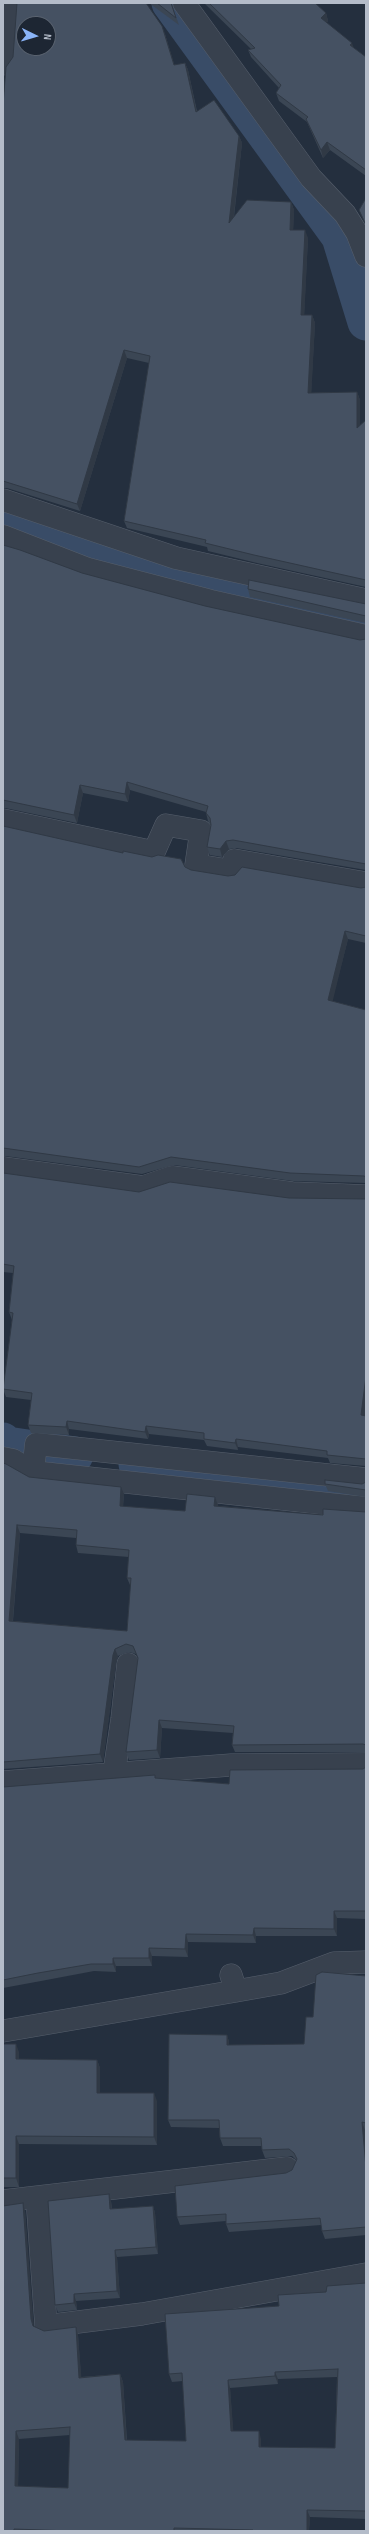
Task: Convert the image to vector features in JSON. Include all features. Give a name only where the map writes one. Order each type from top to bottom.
[{"type":"street","points":[[3,64],[8,3]]},
{"type":"street","points":[[184,3],[311,178],[345,214],[357,233],[366,256]]},
{"type":"street","points":[[3,500],[176,558],[366,600]]},
{"type":"street","points":[[3,536],[88,569],[366,636]]},
{"type":"street","points":[[166,589],[176,558]]},
{"type":"street","points":[[3,820],[154,852],[166,825],[201,832],[196,865],[233,872],[234,860],[366,883]]},
{"type":"street","points":[[3,1168],[143,1187],[172,1178],[292,1193],[366,1196]]},
{"type":"street","points":[[33,1472],[36,1444],[366,1479]]},
{"type":"street","points":[[3,1458],[13,1460],[33,1472],[366,1508]]},
{"type":"street","points":[[114,1773],[128,1664]]},
{"type":"street","points":[[3,1782],[231,1765],[366,1764]]},
{"type":"street","points":[[3,2031],[233,1983],[281,1983],[334,1963],[366,1962]]},
{"type":"street","points":[[3,2201],[287,2168]]},
{"type":"street","points":[[37,2198],[46,2326],[142,2314],[366,2274]]},
{"type":"building","points":[[17,3],[146,3],[162,26],[174,65],[185,63],[196,112],[214,100],[239,136],[229,223],[247,200],[291,202],[290,230],[305,230],[301,315],[312,315],[308,393],[357,392],[357,428],[366,420],[366,580],[254,555],[205,543],[206,540],[124,521],[150,356],[124,350],[77,504],[3,481],[3,105],[6,67],[13,57],[16,16],[16,56],[56,56],[56,16],[16,16]]},
{"type":"building","points":[[157,3],[171,3],[176,18]]},
{"type":"building","points":[[209,3],[315,3],[326,13],[321,18],[352,43],[350,45],[366,57],[366,170],[327,142],[321,150],[306,119],[308,117],[276,93],[281,85],[248,50],[255,48]]},
{"type":"building","points":[[366,198],[366,225],[359,210]]},
{"type":"building","points":[[3,545],[82,573],[205,606],[360,640],[366,639],[366,864],[233,840],[226,841],[220,849],[207,847],[211,825],[210,818],[206,813],[208,806],[127,782],[125,794],[80,785],[74,815],[3,800]]},
{"type":"building","points":[[249,580],[366,604],[366,616],[248,589]]},
{"type":"building","points":[[3,826],[123,853],[123,851],[152,857],[158,855],[181,859],[185,867],[191,870],[228,876],[235,875],[242,867],[361,888],[366,887],[366,936],[345,931],[328,1000],[366,1010],[366,1177],[290,1173],[171,1157],[139,1167],[3,1148]]},
{"type":"building","points":[[3,1173],[139,1192],[170,1182],[289,1198],[366,1199],[366,1376],[361,1415],[366,1416],[366,1459],[327,1455],[327,1451],[236,1439],[235,1443],[204,1439],[204,1433],[146,1426],[145,1432],[67,1421],[66,1427],[28,1425],[32,1393],[3,1389],[13,1313],[9,1312],[14,1266],[3,1264]]},
{"type":"building","points":[[3,1463],[29,1477],[121,1487],[120,1506],[185,1511],[187,1494],[215,1497],[214,1506],[323,1515],[323,1509],[366,1512],[366,1745],[232,1745],[234,1726],[159,1720],[157,1750],[126,1752],[138,1658],[133,1646],[126,1644],[115,1649],[113,1655],[100,1754],[3,1762]],"holes":[[[17,1525],[77,1530],[76,1545],[129,1550],[127,1578],[131,1578],[127,1631],[9,1621]]]},
{"type":"building","points":[[325,1480],[362,1484],[366,1482],[366,1490],[325,1484]]},
{"type":"building","points":[[366,1767],[366,1911],[334,1911],[334,1929],[254,1928],[253,1935],[186,1934],[185,1949],[149,1948],[149,1958],[113,1958],[113,1964],[91,1964],[3,1980],[3,1787],[155,1775],[155,1778],[229,1784],[230,1770],[363,1769]]},
{"type":"building","points":[[322,1972],[366,1976],[366,2123],[362,2122],[366,2168],[366,2227],[322,2231],[320,2218],[226,2224],[226,2214],[177,2217],[175,2186],[286,2173],[292,2170],[297,2159],[294,2153],[289,2149],[262,2150],[261,2138],[220,2138],[219,2120],[168,2120],[169,2034],[227,2035],[227,2045],[304,2044],[306,2017],[313,2017],[316,1975]]},
{"type":"building","points":[[3,2044],[16,2044],[16,2059],[97,2060],[97,2093],[154,2093],[154,2137],[16,2136],[16,2178],[3,2178]]},
{"type":"building","points":[[109,2194],[110,2209],[153,2206],[156,2247],[115,2250],[117,2291],[74,2294],[74,2303],[55,2305],[48,2201]]},
{"type":"building","points":[[23,2203],[31,2319],[33,2326],[44,2331],[76,2327],[79,2378],[120,2374],[125,2440],[186,2441],[182,2373],[169,2374],[165,2314],[279,2306],[278,2295],[326,2292],[327,2286],[366,2283],[366,2511],[307,2510],[307,2531],[253,2531],[174,2528],[174,2531],[70,2531],[14,2529],[14,2531],[3,2531],[3,2206]],"holes":[[[338,2369],[335,2448],[259,2447],[259,2431],[231,2431],[228,2380],[275,2376],[275,2372]],[[70,2427],[68,2488],[15,2486],[16,2431]]]},
{"type":"waterway","points":[[170,3],[340,237],[366,322]]},
{"type":"waterway","points":[[3,516],[102,552],[286,604],[366,615]]},
{"type":"waterway","points":[[3,1441],[7,1445],[75,1455]]},
{"type":"waterway","points":[[137,1464],[366,1497]]}]
